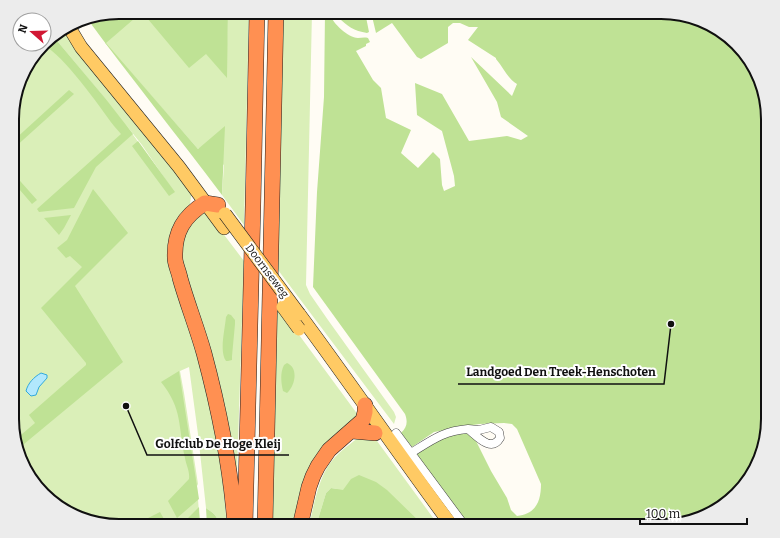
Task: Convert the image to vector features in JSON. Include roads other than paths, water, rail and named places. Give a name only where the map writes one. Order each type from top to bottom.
[{"type":"highway","points":[[245,519],[257,19]]},
{"type":"highway","points":[[265,519],[276,19]]},
{"type":"highway","points":[[216,207],[193,210],[184,220],[177,237],[175,258],[204,352],[220,420],[229,473],[234,519]]},
{"type":"highway","points":[[302,519],[311,482],[318,466],[330,450],[352,431],[365,412]]},
{"type":"highway","points":[[352,431],[375,433]]},
{"type":"main road","name":"Doornseweg","points":[[77,28],[85,43],[163,132],[216,207],[299,314],[365,412],[375,433],[440,519]]},
{"type":"main road","name":"Doornseweg","points":[[71,31],[179,167],[216,207],[224,228],[299,329],[447,519]]},
{"type":"street","points":[[411,453],[442,434],[468,429]]},
{"type":"street","points":[[396,433],[459,519]]},
{"type":"water","points":[[41,373],[47,375],[47,378],[39,387],[36,395],[31,396],[26,391],[28,385]]},
{"type":"place","name":"Landgoed Den Treek-Henschoten","points":[[671,324]]},
{"type":"place","name":"Golfclub De Hoge Kleij","points":[[126,406]]}]
